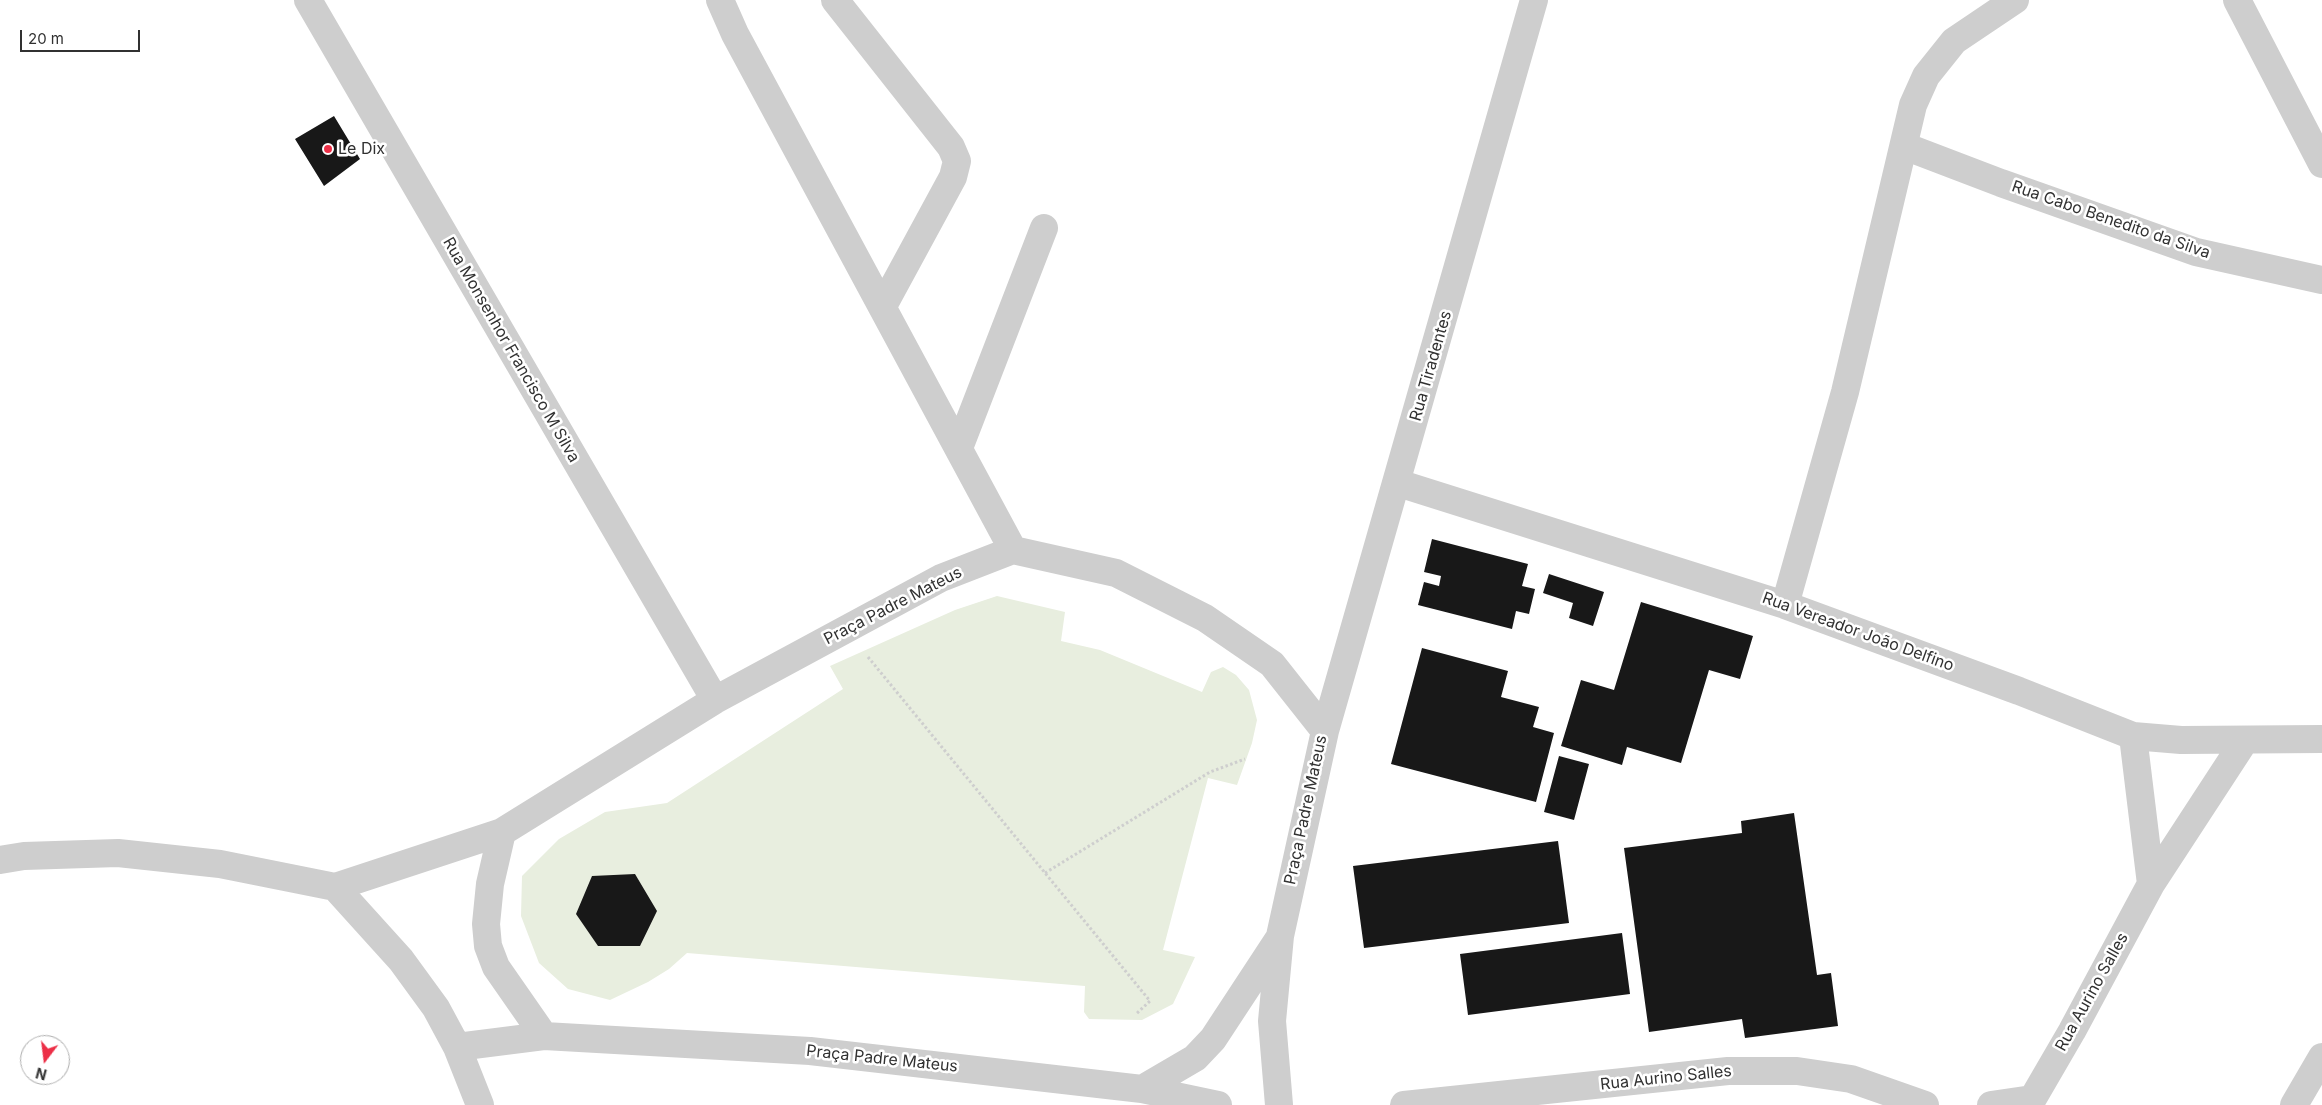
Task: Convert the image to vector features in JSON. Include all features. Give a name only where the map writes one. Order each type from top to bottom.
[{"type":"street","name":"Rua Monsenhor Francisco M Silva","points":[[308,0],[715,700]]},
{"type":"street","points":[[720,0],[735,34],[1013,550]]},
{"type":"street","points":[[835,0],[951,147],[957,161],[953,177],[883,306]]},
{"type":"street","name":"Rua Tiradentes","points":[[1325,731],[1398,484],[1534,0]]},
{"type":"street","points":[[1786,605],[1844,392],[1913,105],[1926,76],[1954,42],[2015,0]]},
{"type":"street","points":[[2237,0],[2322,164]]},
{"type":"street","name":"Rua Cabo Benedito da Silva","points":[[1904,146],[2196,252],[2322,280]]},
{"type":"street","points":[[959,448],[1044,228]]},
{"type":"street","name":"Rua Vereador João Delfino","points":[[1398,484],[1616,550],[1786,605],[2019,691],[2133,736],[2181,740],[2322,739]]},
{"type":"street","name":"Praça Padre Mateus","points":[[335,888],[502,832],[715,700],[941,578],[1013,550],[1116,573],[1205,618],[1272,664],[1325,731],[1280,936],[1272,1022],[1279,1105]]},
{"type":"street","points":[[2133,736],[2151,884]]},
{"type":"street","name":"Rua Aurino Salles","points":[[1992,1105],[2030,1102],[2072,1031],[2151,884],[2245,740]]},
{"type":"street","points":[[502,832],[490,884],[486,924],[488,946],[496,967],[544,1036]]},
{"type":"street","points":[[0,860],[24,856],[118,853],[220,864],[335,888],[401,960],[436,1008],[456,1047],[480,1105]]},
{"type":"street","points":[[1142,1089],[1195,1058],[1213,1039],[1280,936]]},
{"type":"street","name":"Praça Padre Mateus","points":[[456,1047],[544,1036],[810,1051],[1142,1089],[1218,1105]]},
{"type":"street","points":[[2294,1105],[2322,1056]]},
{"type":"street","name":"Rua Aurino Salles","points":[[1404,1105],[1728,1070],[1797,1071],[1851,1080],[1925,1105]]},
{"type":"path","points":[[864,651],[1150,1001],[1136,1014]]},
{"type":"path","points":[[1046,873],[1210,772],[1245,759]]},
{"type":"green space","points":[[997,596],[1065,612],[1061,641],[1100,650],[1202,692],[1211,672],[1223,667],[1236,675],[1249,690],[1257,720],[1252,743],[1237,785],[1208,778],[1163,950],[1195,957],[1173,1004],[1142,1020],[1089,1019],[1084,1012],[1085,986],[687,953],[669,969],[648,982],[610,1000],[568,989],[539,963],[521,916],[522,876],[559,839],[605,812],[667,803],[843,689],[830,666],[955,610]]},
{"type":"building","name":"Le Dix","points":[[334,116],[360,159],[324,186],[295,139]]},
{"type":"building","points":[[1432,539],[1528,564],[1522,586],[1535,589],[1529,614],[1516,611],[1512,629],[1418,605],[1424,582],[1439,586],[1441,576],[1424,572]]},
{"type":"building","points":[[1549,574],[1604,592],[1593,626],[1569,618],[1573,603],[1543,593]]},
{"type":"building","points":[[1641,602],[1753,636],[1740,679],[1709,670],[1681,763],[1627,747],[1622,765],[1561,746],[1581,680],[1614,690]]},
{"type":"building","points":[[1422,648],[1508,671],[1501,697],[1539,707],[1533,727],[1554,733],[1536,802],[1391,764]]},
{"type":"building","points":[[1559,756],[1589,764],[1574,820],[1544,812]]},
{"type":"building","points":[[1794,813],[1817,975],[1831,973],[1838,1026],[1745,1038],[1742,1019],[1649,1032],[1624,848],[1742,833],[1741,821]]},
{"type":"building","points":[[1558,841],[1569,923],[1364,948],[1353,866]]},
{"type":"building","points":[[635,874],[657,911],[640,946],[598,946],[576,914],[592,876]]},
{"type":"building","points":[[1622,933],[1630,994],[1468,1015],[1460,954]]},
{"type":"place","name":"Le Dix","points":[[328,149]]}]
